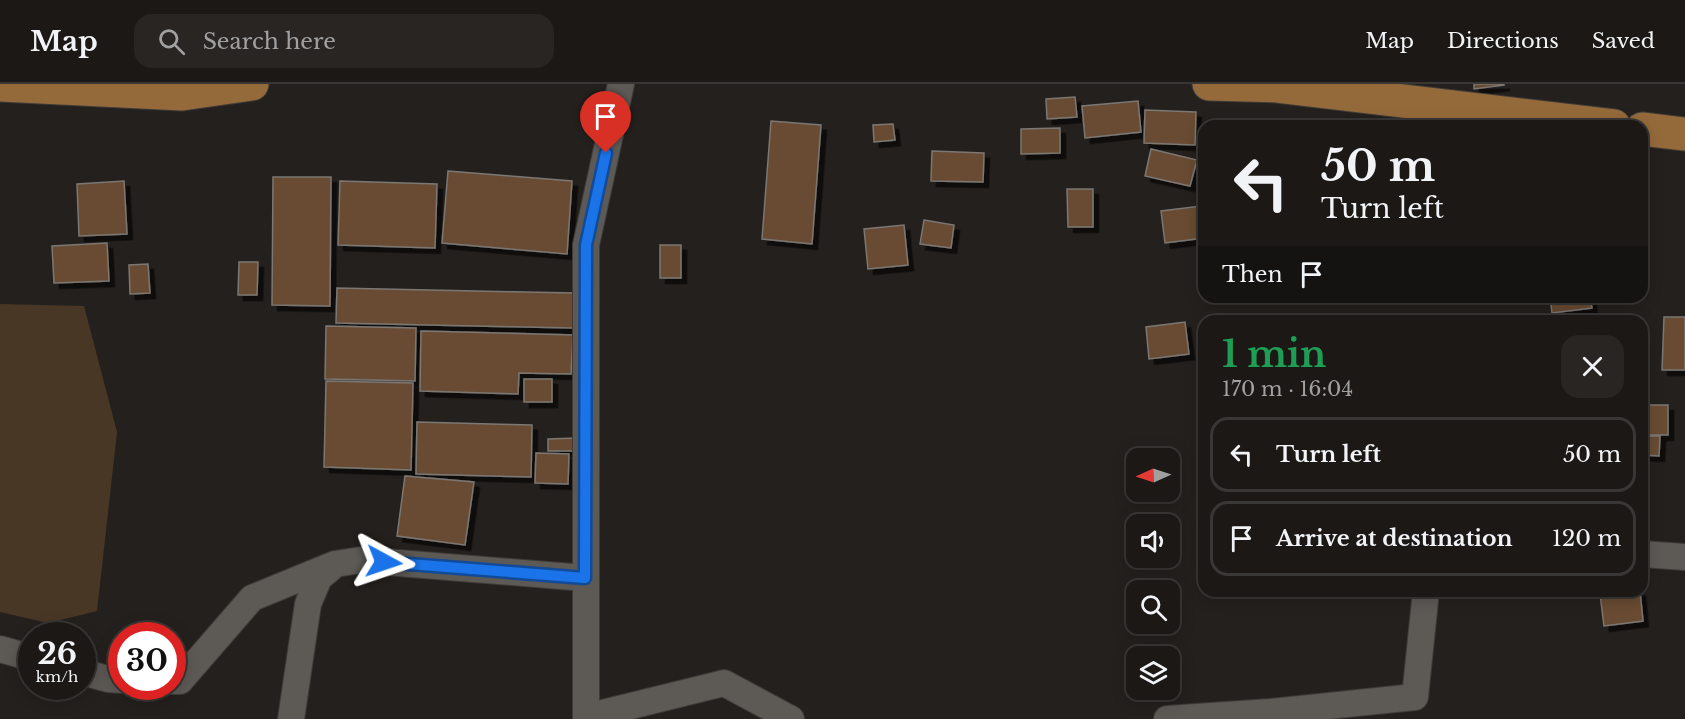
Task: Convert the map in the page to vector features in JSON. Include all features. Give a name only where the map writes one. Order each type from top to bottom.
[{"type":"main road","points":[[0,85],[182,94],[252,84]]},
{"type":"main road","points":[[1209,84],[1277,86],[1563,120]]},
{"type":"main road","points":[[1648,130],[1685,134]]},
{"type":"street","points":[[621,84],[586,245],[586,718],[724,683],[791,719]]},
{"type":"street","points":[[1648,554],[1685,557]]},
{"type":"street","points":[[186,674],[252,598],[335,564],[361,560],[585,578]]},
{"type":"street","points":[[291,719],[308,604],[319,578],[335,564]]},
{"type":"street","points":[[1167,719],[1270,712],[1415,697],[1425,597]]},
{"type":"street","points":[[0,649],[18,654]]},
{"type":"shaded area","points":[[0,304],[84,306],[117,432],[97,611],[52,622],[0,612]]},
{"type":"building","points":[[1474,84],[1504,84],[1504,85],[1474,89]]},
{"type":"building","points":[[1075,97],[1077,117],[1047,119],[1046,99]]},
{"type":"building","points":[[1138,101],[1141,132],[1085,138],[1082,106]]},
{"type":"building","points":[[1145,110],[1196,112],[1195,145],[1144,143]]},
{"type":"building","points":[[771,121],[821,125],[812,244],[762,239]]},
{"type":"building","points":[[893,124],[895,140],[874,142],[873,125]]},
{"type":"building","points":[[1060,128],[1060,153],[1021,154],[1021,129]]},
{"type":"building","points":[[1151,149],[1197,160],[1190,186],[1145,176]]},
{"type":"building","points":[[932,151],[984,153],[983,182],[931,181]]},
{"type":"building","points":[[448,171],[572,181],[567,254],[442,243]]},
{"type":"building","points":[[273,177],[331,177],[330,306],[272,305]]},
{"type":"building","points":[[124,181],[127,234],[79,236],[77,184]]},
{"type":"building","points":[[340,181],[437,184],[435,248],[338,245]]},
{"type":"building","points":[[1067,189],[1093,189],[1093,227],[1068,227]]},
{"type":"building","points":[[1198,206],[1198,239],[1165,243],[1161,211]]},
{"type":"building","points":[[924,220],[954,225],[951,248],[920,244]]},
{"type":"building","points":[[904,225],[908,265],[868,269],[864,229]]},
{"type":"building","points":[[107,243],[109,281],[54,283],[52,246]]},
{"type":"building","points":[[660,245],[681,245],[681,278],[660,278]]},
{"type":"building","points":[[239,262],[258,262],[257,295],[238,295]]},
{"type":"building","points":[[148,264],[150,293],[130,294],[129,265]]},
{"type":"building","points":[[337,288],[574,293],[573,328],[336,323]]},
{"type":"building","points":[[1551,303],[1591,303],[1592,308],[1552,313]]},
{"type":"building","points":[[1664,317],[1685,317],[1685,370],[1662,370]]},
{"type":"building","points":[[1185,322],[1189,354],[1149,359],[1146,327]]},
{"type":"building","points":[[326,326],[416,328],[415,381],[325,379]]},
{"type":"building","points":[[421,331],[573,335],[571,374],[519,373],[518,394],[420,391]]},
{"type":"building","points":[[524,379],[552,379],[552,402],[524,402]]},
{"type":"building","points":[[326,381],[413,383],[411,470],[324,467]]},
{"type":"building","points":[[1648,405],[1668,405],[1668,435],[1648,435]]},
{"type":"building","points":[[417,422],[532,425],[531,477],[416,474]]},
{"type":"building","points":[[1648,436],[1660,436],[1659,456],[1648,455]]},
{"type":"building","points":[[576,438],[577,451],[548,451],[548,439]]},
{"type":"building","points":[[536,453],[569,454],[568,484],[535,483]]},
{"type":"building","points":[[405,476],[474,482],[465,545],[397,536]]},
{"type":"building","points":[[1600,597],[1641,597],[1643,621],[1604,626]]},
{"type":"route","points":[[384,562],[585,578],[586,245],[606,153]]}]
